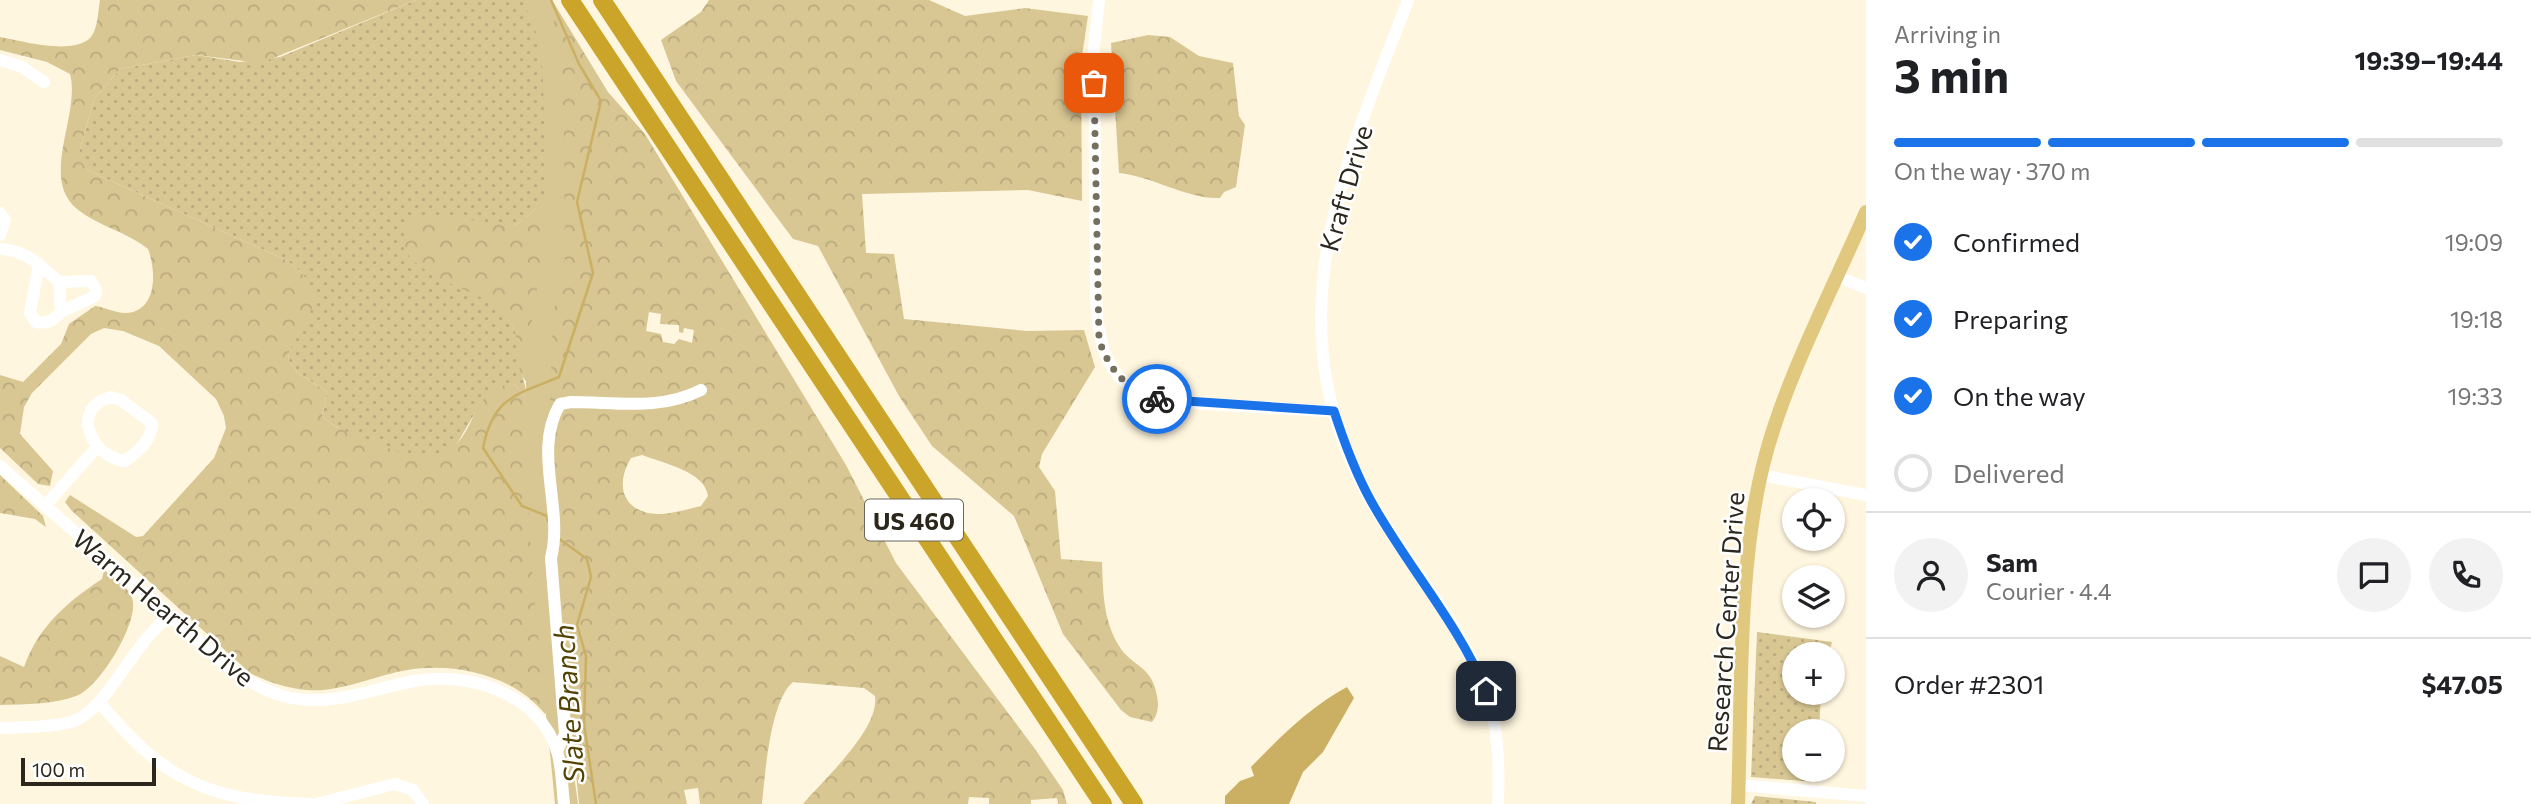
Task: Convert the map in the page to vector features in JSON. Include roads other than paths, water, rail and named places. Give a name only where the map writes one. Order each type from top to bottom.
[{"type":"highway","name":"US 460","points":[[570,0],[1102,804]]},
{"type":"highway","name":"US 460","points":[[602,0],[1135,804]]},
{"type":"main road","name":"Research Center Drive","points":[[1738,804],[1748,575],[1753,517],[1761,474],[1779,416],[1866,212]]},
{"type":"street","points":[[1099,0],[1094,48],[1096,315],[1099,340],[1107,360],[1129,386],[1163,401],[1334,411]]},
{"type":"street","name":"Kraft Drive","points":[[1408,0],[1341,185],[1328,236],[1321,289],[1325,367],[1334,411],[1353,464],[1372,503],[1459,639],[1482,683],[1497,743],[1498,804]]},
{"type":"street","points":[[0,60],[22,67],[44,82]]},
{"type":"street","points":[[0,213],[5,220],[0,236]]},
{"type":"street","points":[[0,249],[27,254],[39,264],[59,282],[91,281],[96,289],[94,296],[61,312],[44,324],[36,322],[30,313],[39,264]]},
{"type":"street","points":[[1838,277],[1866,288]]},
{"type":"street","points":[[59,282],[61,312]]},
{"type":"street","points":[[557,751],[565,734],[551,558],[556,530],[550,477],[551,421],[560,404],[571,402],[652,405],[683,399],[701,390]]},
{"type":"street","points":[[111,397],[121,400],[152,423],[152,431],[145,443],[125,461],[112,459],[97,447],[89,432],[88,419],[99,400],[111,397]]},
{"type":"street","points":[[45,506],[97,447]]},
{"type":"street","name":"Warm Hearth Drive","points":[[0,466],[170,616],[243,678],[259,688],[292,698],[339,699],[417,680],[444,678],[493,688],[527,709],[541,723],[557,751],[564,804]]},
{"type":"street","points":[[1761,474],[1866,495]]},
{"type":"street","points":[[0,728],[47,726],[73,721],[102,699],[108,687],[158,624],[170,616]]},
{"type":"street","points":[[102,699],[134,743],[175,774],[216,793],[260,802],[310,804]]},
{"type":"street","points":[[316,804],[394,784],[413,790],[423,804]]},
{"type":"street","points":[[1739,785],[1866,796]]},
{"type":"waterway","name":"Slate Branch","points":[[548,521],[547,516],[522,506],[483,448],[487,431],[500,408],[519,394],[559,377],[593,273],[577,202],[601,101],[579,64],[551,0]]},
{"type":"waterway","name":"Slate Branch","points":[[558,538],[587,559],[591,577],[577,625],[586,656],[584,724],[596,804]]}]
